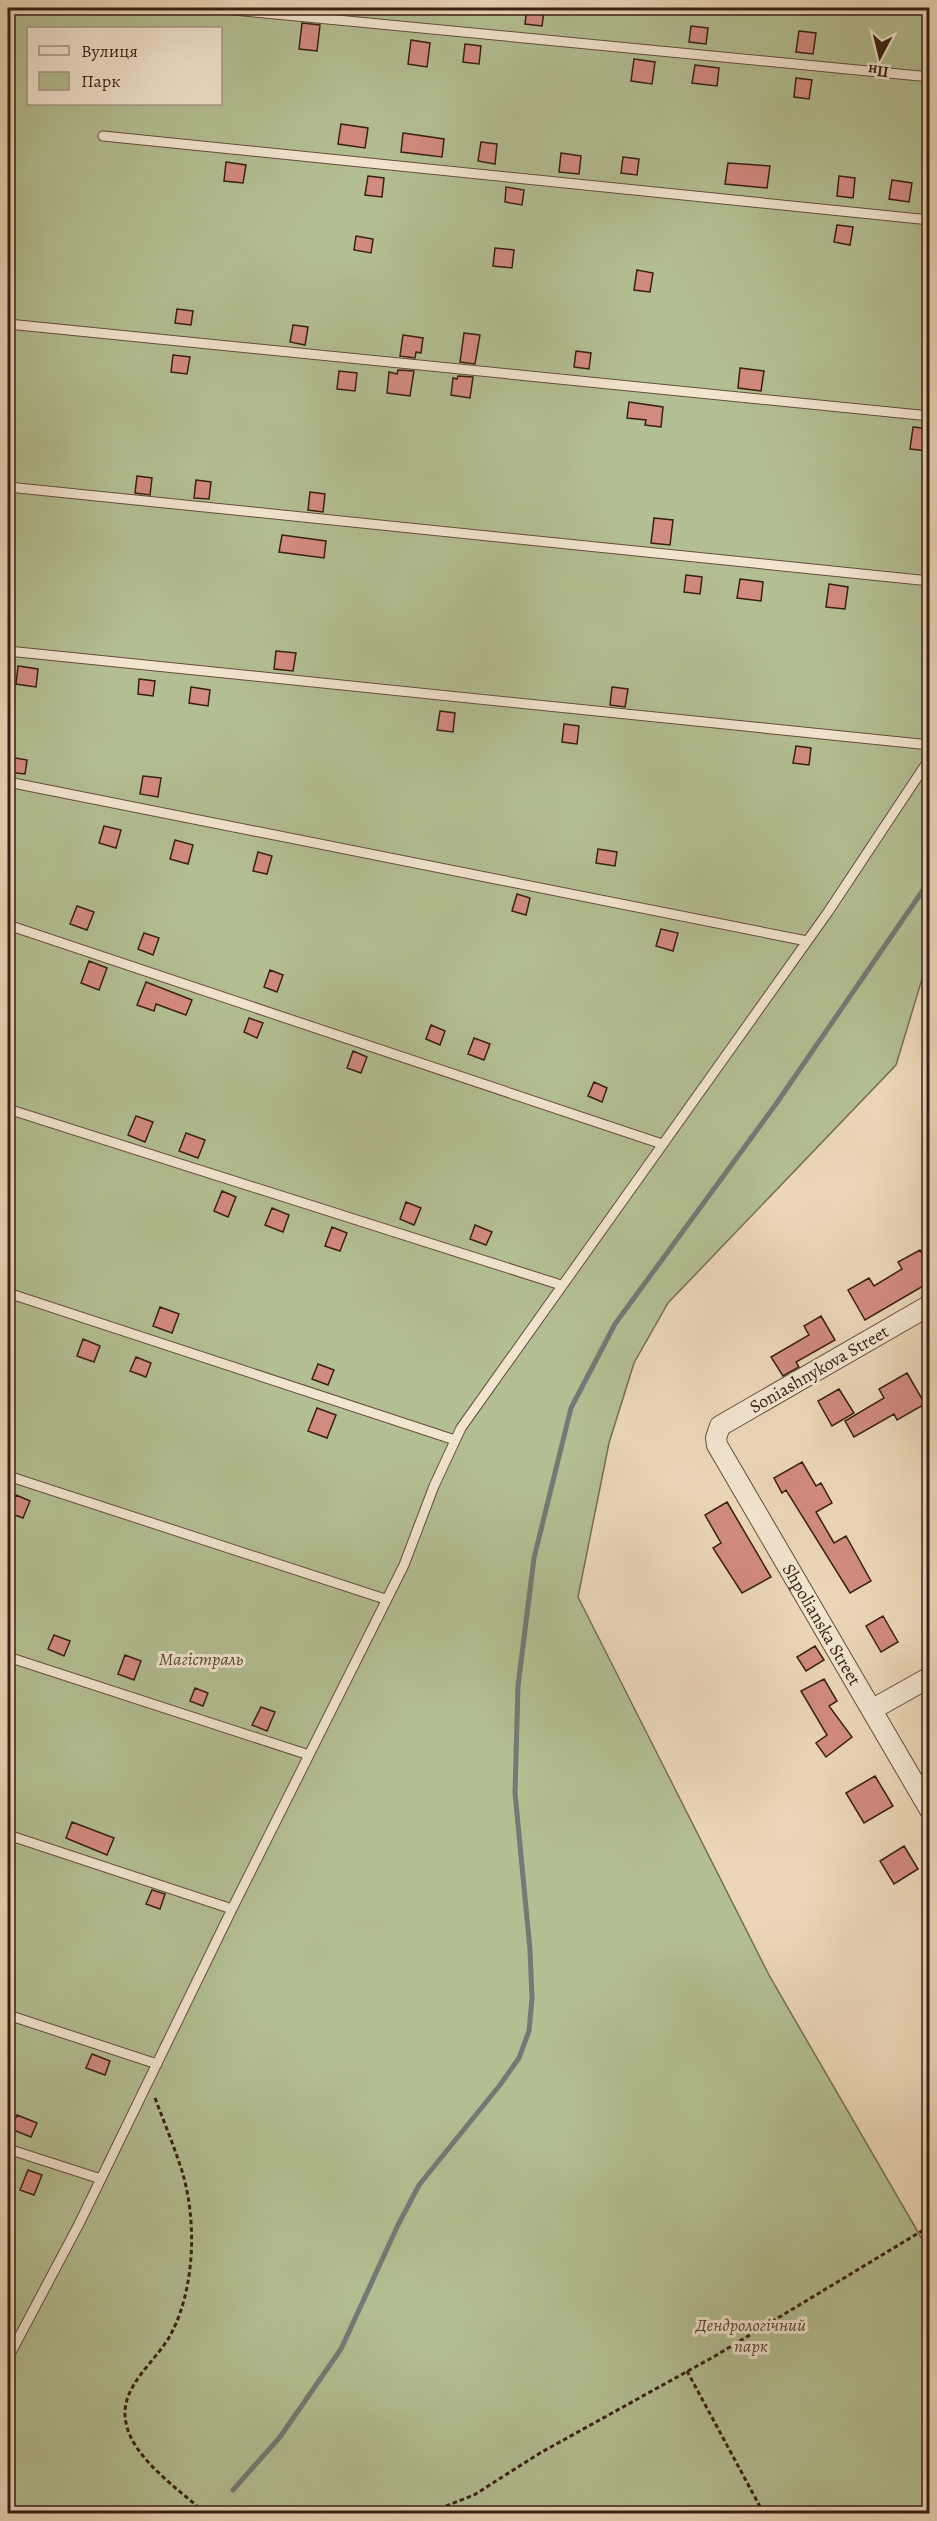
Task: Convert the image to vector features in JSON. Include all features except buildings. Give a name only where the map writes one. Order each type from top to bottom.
[{"type":"street","name":"Soniashnykova Street","points":[[716,1438],[720,1426],[930,1305]]},
{"type":"street","name":"Shpolianska Street","points":[[716,1438],[717,1445],[930,1810]]},
{"type":"street","points":[[873,1709],[930,1677]]},
{"type":"lane","points":[[213,8],[930,77]]},
{"type":"lane","points":[[104,136],[930,220]]},
{"type":"lane","points":[[8,324],[930,416]]},
{"type":"lane","points":[[8,487],[930,581]]},
{"type":"lane","points":[[8,651],[930,745]]},
{"type":"lane","points":[[8,2358],[11,2345],[101,2180],[232,1909],[404,1565],[434,1486],[461,1428],[807,940],[930,758]]},
{"type":"lane","points":[[8,782],[807,940]]},
{"type":"lane","points":[[8,925],[662,1144]]},
{"type":"lane","points":[[8,1109],[561,1285]]},
{"type":"lane","points":[[8,1293],[455,1440]]},
{"type":"lane","points":[[8,1476],[386,1599]]},
{"type":"lane","points":[[8,1657],[309,1755]]},
{"type":"lane","points":[[8,1835],[232,1909]]},
{"type":"lane","points":[[8,2015],[158,2064]]},
{"type":"lane","points":[[8,2149],[101,2180]]},
{"type":"path","points":[[149,2083],[183,2173],[190,2213],[191,2256],[186,2297],[172,2333],[154,2360],[138,2377],[127,2398],[125,2422],[134,2447],[206,2514]]},
{"type":"path","points":[[394,2514],[441,2508],[474,2494],[540,2453],[687,2371],[930,2226]]},
{"type":"path","points":[[687,2371],[764,2514]]},
{"type":"path","points":[[441,2508],[441,2514]]},
{"type":"green space","points":[[8,8],[929,8],[929,956],[896,1065],[668,1303],[634,1363],[609,1443],[578,1597],[770,1977],[929,2251],[929,2513],[8,2513]]},
{"type":"waterway","points":[[233,2490],[280,2437],[341,2349],[419,2185],[500,2085],[519,2058],[529,2031],[532,1998],[530,1950],[515,1793],[518,1686],[534,1558],[571,1408],[615,1324],[776,1104],[930,880]]},
{"type":"park label","name":"Магістраль","points":[[201,1659]]},
{"type":"park label","name":"Дендрологічний парк","points":[[751,2335]]}]
